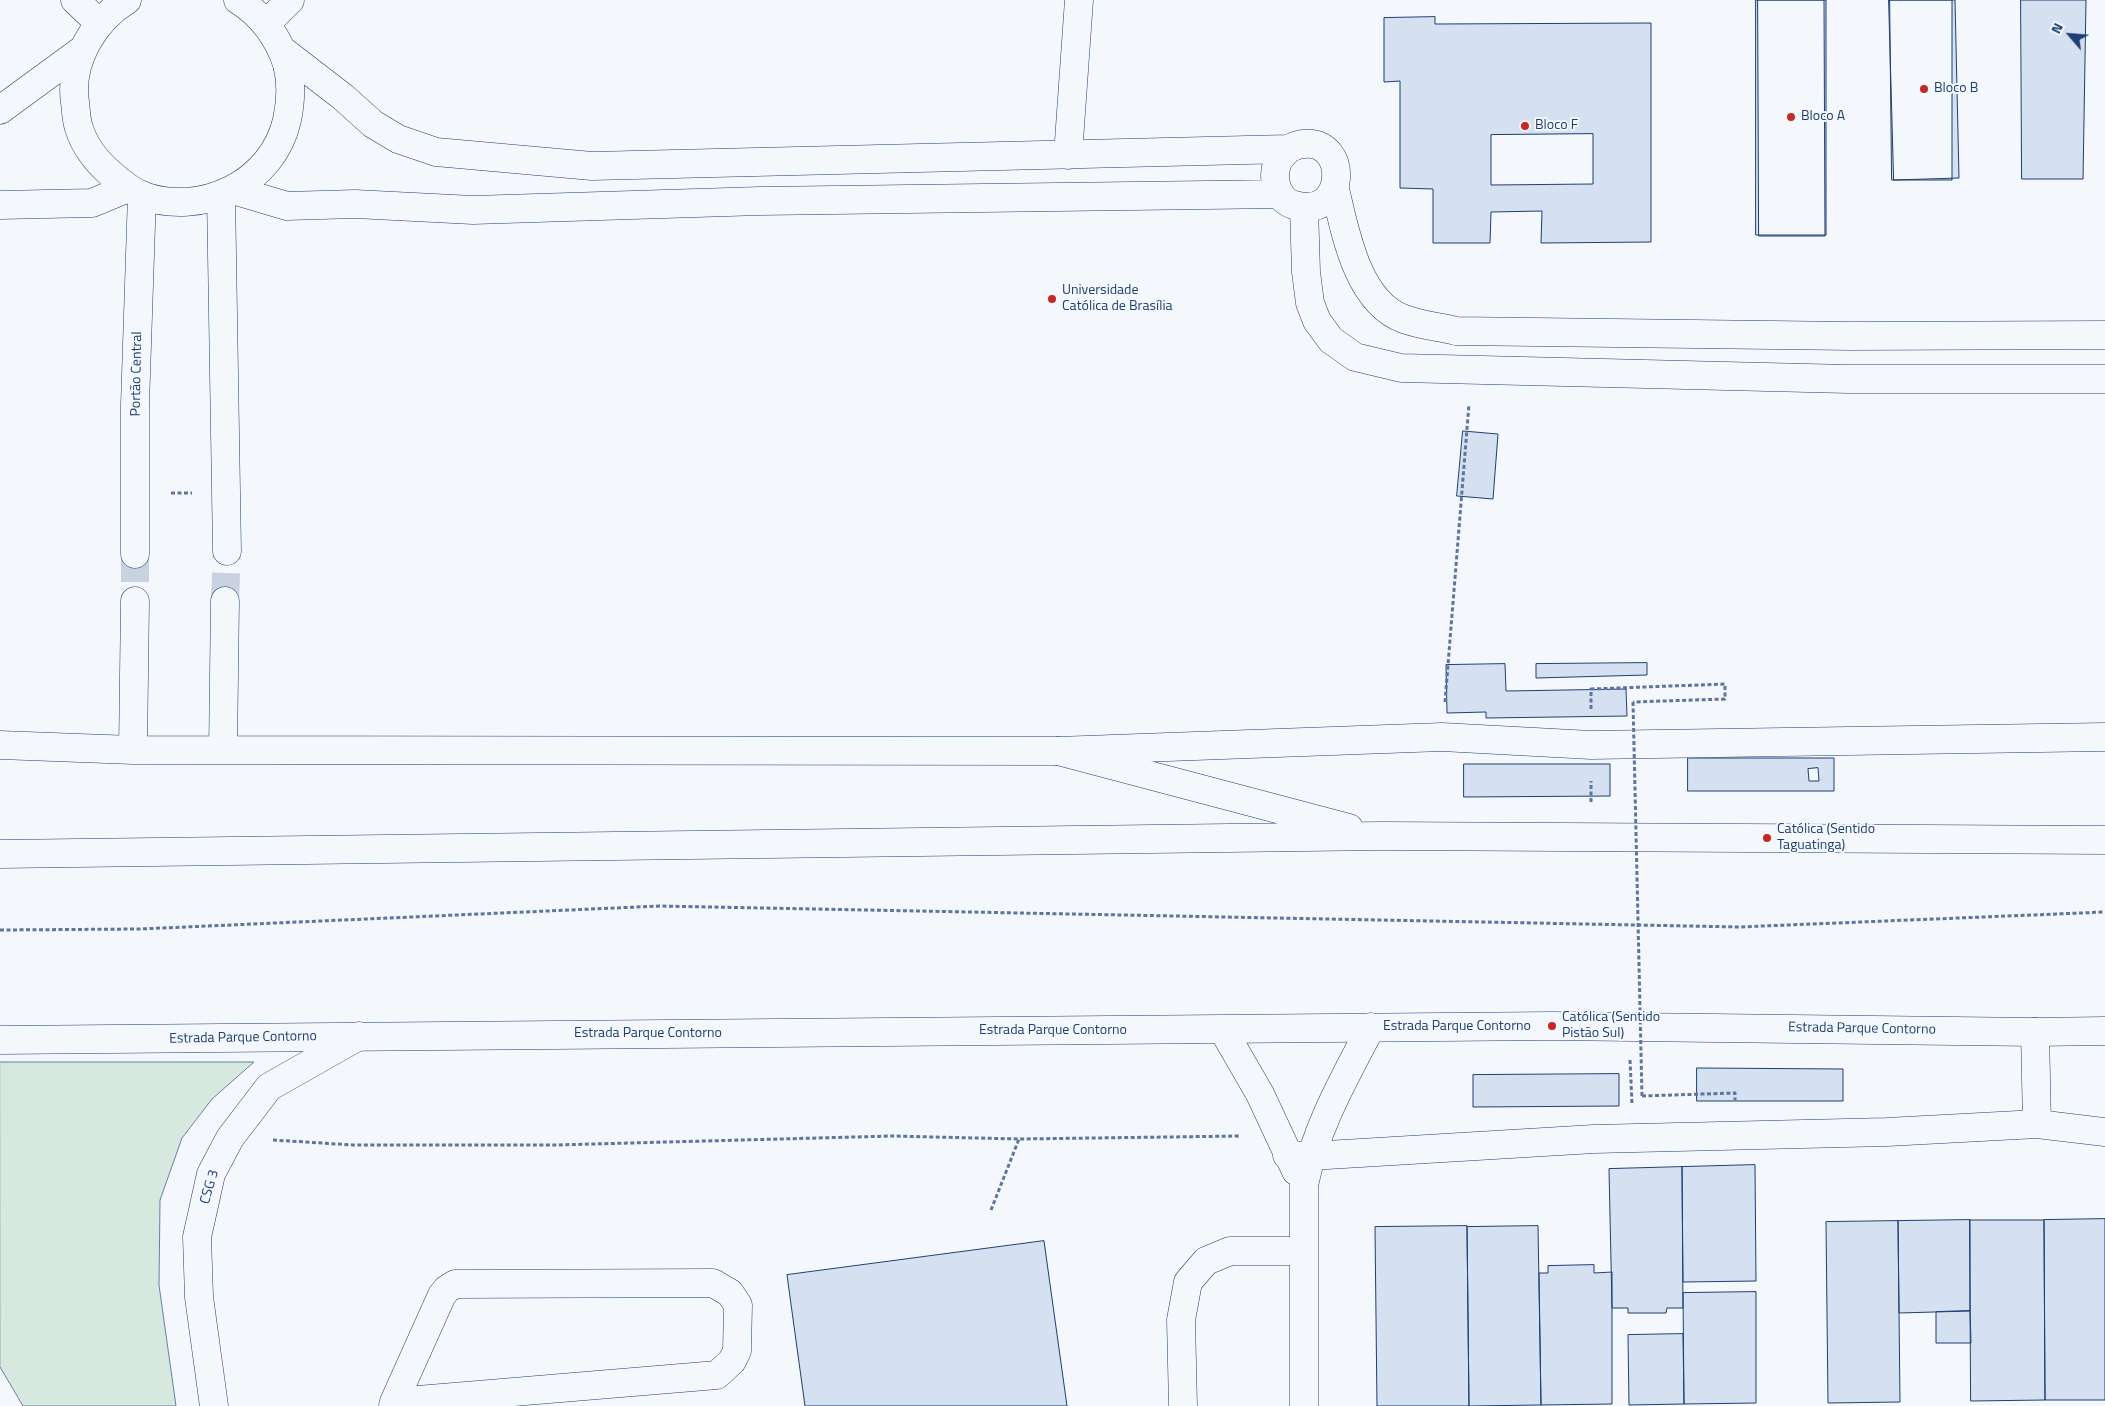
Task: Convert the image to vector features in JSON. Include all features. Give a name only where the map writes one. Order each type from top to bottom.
[{"type":"main road","points":[[75,0],[99,23]]},
{"type":"main road","points":[[127,0],[116,6],[99,23],[82,50],[73,89],[79,128],[98,163],[135,192],[168,202],[195,202],[227,193],[255,174],[273,153],[285,129],[291,94],[290,75],[282,50],[266,24],[249,7],[238,0]]},
{"type":"main road","points":[[266,24],[290,0]]},
{"type":"main road","points":[[1068,155],[1079,0]]},
{"type":"main road","points":[[0,110],[82,50]]},
{"type":"main road","points":[[282,50],[343,97],[373,124],[398,139],[436,152],[592,166],[1288,149],[1304,144],[1320,147],[1332,157],[1337,173],[1335,189],[1348,240],[1357,267],[1368,288],[1382,305],[1403,319],[1456,331],[1850,336],[2105,335]]},
{"type":"main road","points":[[1288,149],[1277,162],[1274,178],[1280,194],[1290,204],[1304,208],[1322,204],[1335,189]]},
{"type":"main road","points":[[0,205],[92,202],[135,192]]},
{"type":"main road","name":"Portão Central","points":[[135,192],[135,554]]},
{"type":"main road","points":[[227,193],[287,206],[355,204],[473,210],[760,201],[1280,194]]},
{"type":"main road","points":[[227,193],[225,494],[227,551]]},
{"type":"main road","points":[[1304,208],[1306,272],[1310,303],[1317,321],[1331,340],[1355,356],[1401,368],[1857,379],[2105,379]]},
{"type":"main road","points":[[133,750],[135,601]]},
{"type":"main road","points":[[223,748],[225,601]]},
{"type":"main road","points":[[0,745],[133,750],[223,748],[1058,751],[1442,737],[1591,745],[2105,737]]},
{"type":"main road","points":[[1058,751],[1382,836]]},
{"type":"main road","points":[[0,854],[1382,836],[2105,840]]},
{"type":"main road","name":"Estrada Parque Contorno","points":[[0,1040],[1223,1030],[1371,1027],[1628,1026],[2034,1032],[2105,1031]]},
{"type":"main road","points":[[1292,1149],[1332,1102],[1371,1027]]},
{"type":"main road","points":[[1223,1030],[1292,1149],[1304,1185],[1304,1406]]},
{"type":"main road","points":[[2034,1032],[2037,1124]]},
{"type":"main road","name":"CSG 3","points":[[214,1406],[199,1296],[197,1238],[211,1174],[230,1138],[269,1088],[359,1036]]},
{"type":"main road","points":[[1292,1149],[1887,1132],[2037,1124],[2105,1132]]},
{"type":"main road","points":[[1183,1406],[1181,1320],[1188,1282],[1206,1261],[1230,1251],[1304,1251]]},
{"type":"main road","points":[[714,1283],[730,1293],[738,1305],[737,1351],[732,1361],[717,1375],[393,1404],[442,1295],[455,1284],[714,1283]]},
{"type":"path","points":[[1442,737],[1472,371]]},
{"type":"path","points":[[135,492],[225,494]]},
{"type":"path","points":[[1591,689],[1725,684],[1725,699],[1633,702],[1642,1096]]},
{"type":"path","points":[[0,930],[140,929],[660,906],[1739,927],[2105,912]]},
{"type":"path","points":[[1594,1139],[1632,1114],[1628,1026]]},
{"type":"path","points":[[230,1138],[353,1145],[555,1145],[892,1136],[1292,1149]]},
{"type":"path","points":[[991,1210],[1019,1139]]},
{"type":"shaded area","points":[[0,1062],[254,1062],[212,1099],[182,1138],[160,1200],[159,1285],[176,1406],[23,1406],[0,1367]]},
{"type":"building","name":"Bloco A","points":[[1756,0],[1826,0],[1826,235],[1756,235]]},
{"type":"building","name":"Bloco A","points":[[1758,0],[1824,0],[1825,236],[1759,236]]},
{"type":"building","name":"Bloco B","points":[[1889,0],[1955,0],[1959,178],[1894,180]]},
{"type":"building","name":"Bloco B","points":[[1890,0],[1952,0],[1952,180],[1892,180]]},
{"type":"building","points":[[2021,0],[2086,0],[2083,179],[2022,179]]},
{"type":"building","name":"Bloco F","points":[[1435,17],[1435,24],[1651,23],[1651,242],[1541,243],[1542,211],[1491,212],[1490,243],[1433,243],[1433,189],[1400,188],[1400,81],[1384,82],[1384,18]],"holes":[[[1593,134],[1593,184],[1491,185],[1491,135]]]},
{"type":"building","points":[[1463,431],[1498,434],[1493,499],[1457,496]]},
{"type":"building","points":[[1647,663],[1647,675],[1536,678],[1536,664]]},
{"type":"building","points":[[1505,664],[1506,691],[1626,689],[1627,716],[1486,718],[1486,712],[1447,713],[1446,665]]},
{"type":"building","points":[[1688,758],[1834,758],[1834,791],[1688,791]]},
{"type":"building","points":[[1464,764],[1610,764],[1610,796],[1464,797]]},
{"type":"building","points":[[1818,768],[1819,781],[1809,781],[1808,769]]},
{"type":"building","points":[[1697,1068],[1843,1069],[1843,1101],[1697,1101]]},
{"type":"building","points":[[1619,1074],[1619,1106],[1473,1107],[1473,1075]]},
{"type":"building","points":[[1755,1165],[1756,1281],[1683,1282],[1682,1167]]},
{"type":"building","points":[[1682,1167],[1683,1308],[1667,1308],[1666,1313],[1628,1313],[1628,1308],[1612,1308],[1609,1169]]},
{"type":"building","points":[[2105,1219],[2105,1400],[2045,1400],[2044,1220]]},
{"type":"building","points":[[1970,1220],[2044,1220],[2045,1400],[1971,1401]]},
{"type":"building","points":[[1970,1220],[1970,1311],[1899,1313],[1898,1221]]},
{"type":"building","points":[[1898,1221],[1900,1402],[1828,1403],[1826,1222]]},
{"type":"building","points":[[1467,1226],[1469,1406],[1377,1406],[1375,1227]]},
{"type":"building","points":[[1538,1226],[1541,1405],[1469,1406],[1467,1227]]},
{"type":"building","points":[[1044,1241],[1067,1406],[805,1406],[787,1275]]},
{"type":"building","points":[[1594,1265],[1594,1273],[1612,1272],[1612,1404],[1541,1405],[1539,1273],[1548,1273],[1548,1266]]},
{"type":"building","points":[[1756,1292],[1756,1403],[1684,1404],[1683,1293]]},
{"type":"building","points":[[1970,1311],[1971,1343],[1936,1343],[1936,1312]]},
{"type":"building","points":[[1683,1334],[1684,1404],[1629,1405],[1628,1335]]},
{"type":"tunnel","points":[[225,601],[227,551]]},
{"type":"tunnel","points":[[135,554],[135,601]]},
{"type":"place","name":"Bloco B","points":[[1924,89]]},
{"type":"place","name":"Bloco A","points":[[1791,117]]},
{"type":"place","name":"Bloco F","points":[[1525,126]]},
{"type":"place","name":"Universidade Católica de Brasília","points":[[1052,299]]},
{"type":"place","name":"Católica (Sentido Taguatinga)","points":[[1767,838]]},
{"type":"place","name":"Católica (Sentido Pistão Sul)","points":[[1552,1026]]}]
